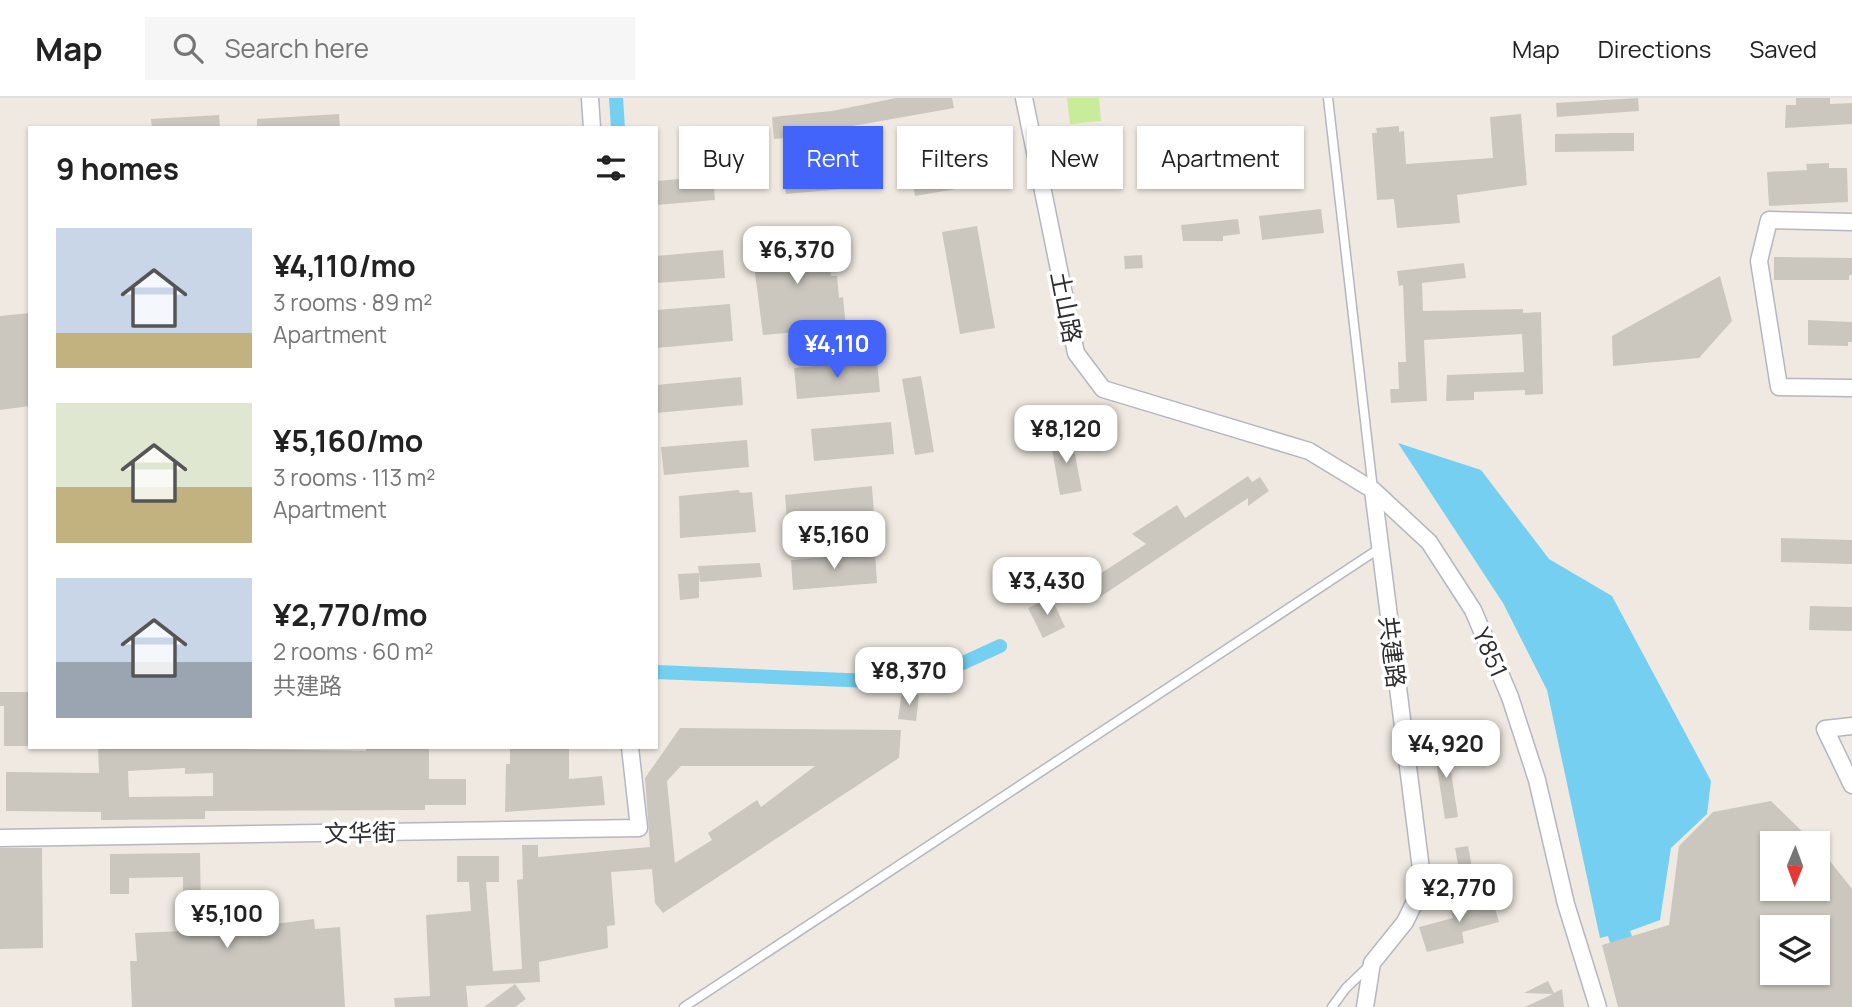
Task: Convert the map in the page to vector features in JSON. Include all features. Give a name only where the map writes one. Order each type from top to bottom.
[{"type":"street","points":[[590,98],[592,126]]},
{"type":"street","name":"土山路","points":[[1024,98],[1076,353],[1103,389],[1309,451],[1373,490]]},
{"type":"street","points":[[1852,222],[1769,220],[1759,261],[1779,387],[1852,388]]},
{"type":"street","name":"共建路","points":[[1365,1007],[1372,963],[1405,922],[1423,885],[1373,490]]},
{"type":"street","name":"Y851","points":[[1373,490],[1429,542],[1473,610],[1510,697],[1536,780],[1566,905],[1598,1007]]},
{"type":"street","points":[[1852,726],[1825,729],[1852,785]]},
{"type":"street","name":"文华街","points":[[0,838],[639,828],[630,749]]},
{"type":"lane","points":[[1328,98],[1373,490]]},
{"type":"lane","points":[[684,1007],[1380,548]]},
{"type":"lane","points":[[1332,1007],[1346,988],[1372,963]]},
{"type":"green space","points":[[1067,98],[1099,98],[1101,121],[1070,124]]},
{"type":"water","points":[[1398,443],[1481,470],[1549,559],[1612,596],[1711,781],[1707,814],[1671,848],[1660,920],[1630,931],[1660,1007],[1630,1007],[1608,936],[1600,938],[1547,690],[1503,603]]},
{"type":"building","points":[[896,98],[952,98],[954,108],[853,126],[783,126],[783,138],[774,139],[772,117],[832,111]]},
{"type":"building","points":[[1638,98],[1639,111],[1557,117],[1556,103]]},
{"type":"building","points":[[1796,98],[1830,98],[1830,104],[1852,103],[1852,124],[1785,128],[1786,105],[1796,105]]},
{"type":"building","points":[[339,114],[340,126],[257,126],[257,119]]},
{"type":"building","points":[[1521,114],[1527,185],[1457,195],[1460,223],[1397,228],[1394,199],[1377,200],[1372,133],[1377,133],[1376,128],[1399,126],[1399,132],[1404,131],[1406,164],[1493,158],[1490,117]]},
{"type":"building","points":[[219,115],[220,126],[152,126],[151,119]]},
{"type":"building","points":[[1634,133],[1634,151],[1555,152],[1555,134]]},
{"type":"building","points":[[1829,163],[1829,168],[1847,168],[1848,202],[1769,206],[1767,172],[1807,170],[1806,164]]},
{"type":"building","points":[[679,179],[679,189],[714,189],[715,200],[658,205],[658,181]]},
{"type":"building","points":[[786,189],[842,189],[786,194]]},
{"type":"building","points":[[914,189],[956,189],[915,196]]},
{"type":"building","points":[[1321,209],[1324,233],[1262,240],[1259,216]]},
{"type":"building","points":[[1238,219],[1240,234],[1223,236],[1223,241],[1183,241],[1181,225]]},
{"type":"building","points":[[977,226],[995,328],[960,334],[942,232]]},
{"type":"building","points":[[827,235],[831,276],[837,276],[839,298],[843,297],[846,328],[763,335],[751,242]]},
{"type":"building","points":[[723,250],[725,278],[658,283],[658,256]]},
{"type":"building","points":[[1142,255],[1143,268],[1125,269],[1124,256]]},
{"type":"building","points":[[1774,257],[1852,258],[1852,275],[1849,275],[1849,280],[1774,280]]},
{"type":"building","points":[[1464,263],[1466,278],[1422,283],[1423,311],[1523,309],[1523,313],[1541,312],[1543,394],[1525,395],[1525,390],[1474,392],[1474,400],[1446,401],[1447,375],[1524,372],[1522,334],[1424,340],[1427,401],[1391,403],[1390,389],[1399,389],[1398,362],[1406,362],[1403,285],[1399,286],[1397,271]]},
{"type":"building","points":[[1720,276],[1732,321],[1699,358],[1613,366],[1612,336]]},
{"type":"building","points":[[730,304],[733,341],[658,348],[658,310]]},
{"type":"building","points":[[28,313],[28,406],[0,410],[0,316]]},
{"type":"building","points":[[1808,320],[1852,322],[1852,342],[1848,342],[1848,346],[1808,345]]},
{"type":"building","points":[[877,360],[880,392],[797,399],[794,368]]},
{"type":"building","points":[[921,376],[934,452],[915,455],[902,379]]},
{"type":"building","points":[[741,377],[743,405],[658,413],[658,385]]},
{"type":"building","points":[[891,422],[894,454],[814,461],[811,429]]},
{"type":"building","points":[[1071,434],[1082,491],[1060,495],[1050,438]]},
{"type":"building","points":[[747,440],[749,467],[664,475],[661,447]]},
{"type":"building","points":[[1248,476],[1252,482],[1260,477],[1269,491],[1248,506],[1248,498],[1100,597],[1089,581],[1146,544],[1132,534],[1177,505],[1185,518]]},
{"type":"building","points":[[872,486],[874,514],[787,523],[785,495]]},
{"type":"building","points":[[739,490],[740,493],[752,492],[756,532],[680,538],[679,496]]},
{"type":"building","points":[[1781,538],[1852,540],[1852,564],[1781,562]]},
{"type":"building","points":[[875,553],[877,583],[793,590],[791,560]]},
{"type":"building","points":[[760,563],[762,577],[700,582],[698,566]]},
{"type":"building","points":[[699,573],[699,598],[680,600],[678,574]]},
{"type":"building","points":[[1051,597],[1065,627],[1043,638],[1028,608]]},
{"type":"building","points":[[1810,606],[1852,607],[1852,631],[1809,630]]},
{"type":"building","points":[[0,692],[28,692],[28,746],[4,746],[4,706],[0,706]]},
{"type":"building","points":[[902,692],[919,695],[916,721],[898,719]]},
{"type":"building","points":[[680,728],[901,730],[899,758],[663,913],[655,903],[652,869],[611,872],[615,925],[607,926],[608,948],[539,962],[540,982],[466,986],[468,1007],[395,1007],[394,998],[430,996],[426,915],[471,911],[469,882],[457,882],[457,856],[499,856],[499,882],[486,882],[493,971],[522,969],[517,880],[523,879],[522,845],[538,845],[538,857],[650,847],[645,778]],"holes":[[[681,766],[815,766],[761,807],[757,800],[708,833],[712,840],[675,863],[667,781]]]},
{"type":"building","points":[[1446,740],[1458,817],[1445,819],[1433,742]]},
{"type":"building","points":[[98,749],[429,749],[429,779],[466,779],[466,805],[425,805],[425,810],[205,811],[205,819],[101,820],[101,812],[6,811],[6,772],[99,773]],"holes":[[[185,768],[185,774],[213,773],[213,796],[129,797],[128,771]]]},
{"type":"building","points":[[510,749],[569,749],[569,779],[602,776],[605,805],[505,812],[506,764],[510,764]]},
{"type":"building","points":[[1771,801],[1802,831],[1760,831],[1760,901],[1830,901],[1830,861],[1852,889],[1852,1007],[1618,1007],[1602,945],[1669,925],[1679,846],[1713,812]]},
{"type":"building","points":[[1468,846],[1473,872],[1460,875],[1455,848]]},
{"type":"building","points":[[0,848],[42,848],[43,948],[0,949]]},
{"type":"building","points":[[200,853],[201,910],[229,909],[229,903],[257,901],[259,926],[314,919],[315,929],[340,927],[345,1007],[132,1007],[130,961],[137,961],[135,933],[183,931],[183,877],[129,878],[129,894],[110,894],[110,854]]},
{"type":"building","points":[[1491,895],[1499,922],[1462,932],[1464,943],[1427,952],[1419,927],[1453,918],[1450,906]]},
{"type":"building","points":[[1548,981],[1554,993],[1562,989],[1564,1007],[1525,1007],[1553,994],[1524,993]]},
{"type":"building","points":[[515,984],[526,999],[515,1007],[484,1007]]},
{"type":"waterway","points":[[616,98],[618,126]]},
{"type":"waterway","points":[[658,672],[919,683],[1000,646]]}]
